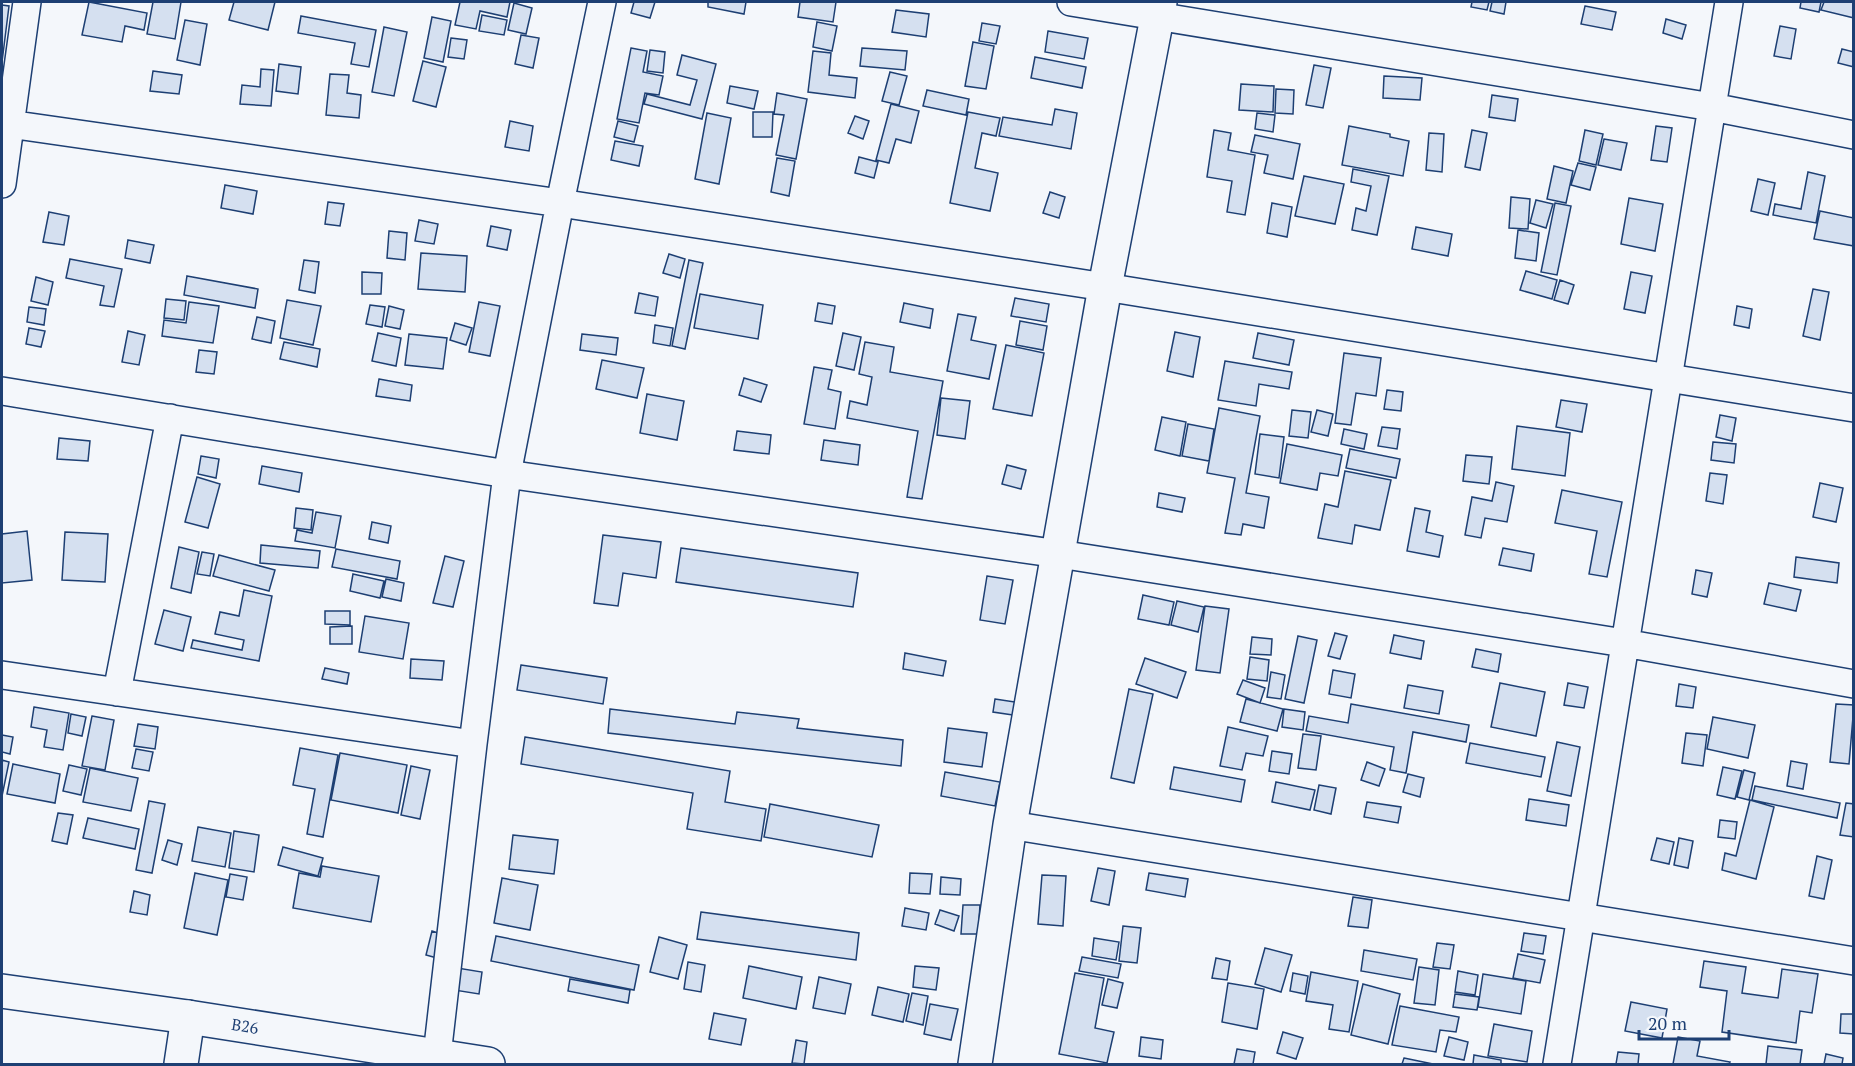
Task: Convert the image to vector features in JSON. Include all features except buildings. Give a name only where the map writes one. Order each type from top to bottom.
[{"type":"main road","points":[[975,1065],[1010,825],[1105,287],[1159,9]]},
{"type":"main road","name":"B26","points":[[2,991],[188,1017],[436,1060],[488,1065]]},
{"type":"main road","points":[[181,1065],[188,1017]]},
{"type":"street","points":[[2,184],[6,124],[27,2]]},
{"type":"street","points":[[436,1060],[507,474],[602,2]]},
{"type":"street","points":[[1071,2],[1159,9],[1712,107],[1854,135]]},
{"type":"street","points":[[1557,1065],[1729,2]]},
{"type":"street","points":[[6,124],[560,203],[1105,287],[1854,408]]},
{"type":"street","points":[[2,391],[507,474],[1059,554],[1624,643],[1854,684]]},
{"type":"street","points":[[117,692],[170,418]]},
{"type":"street","points":[[2,675],[473,744]]},
{"type":"street","points":[[1010,825],[1854,961]]}]
